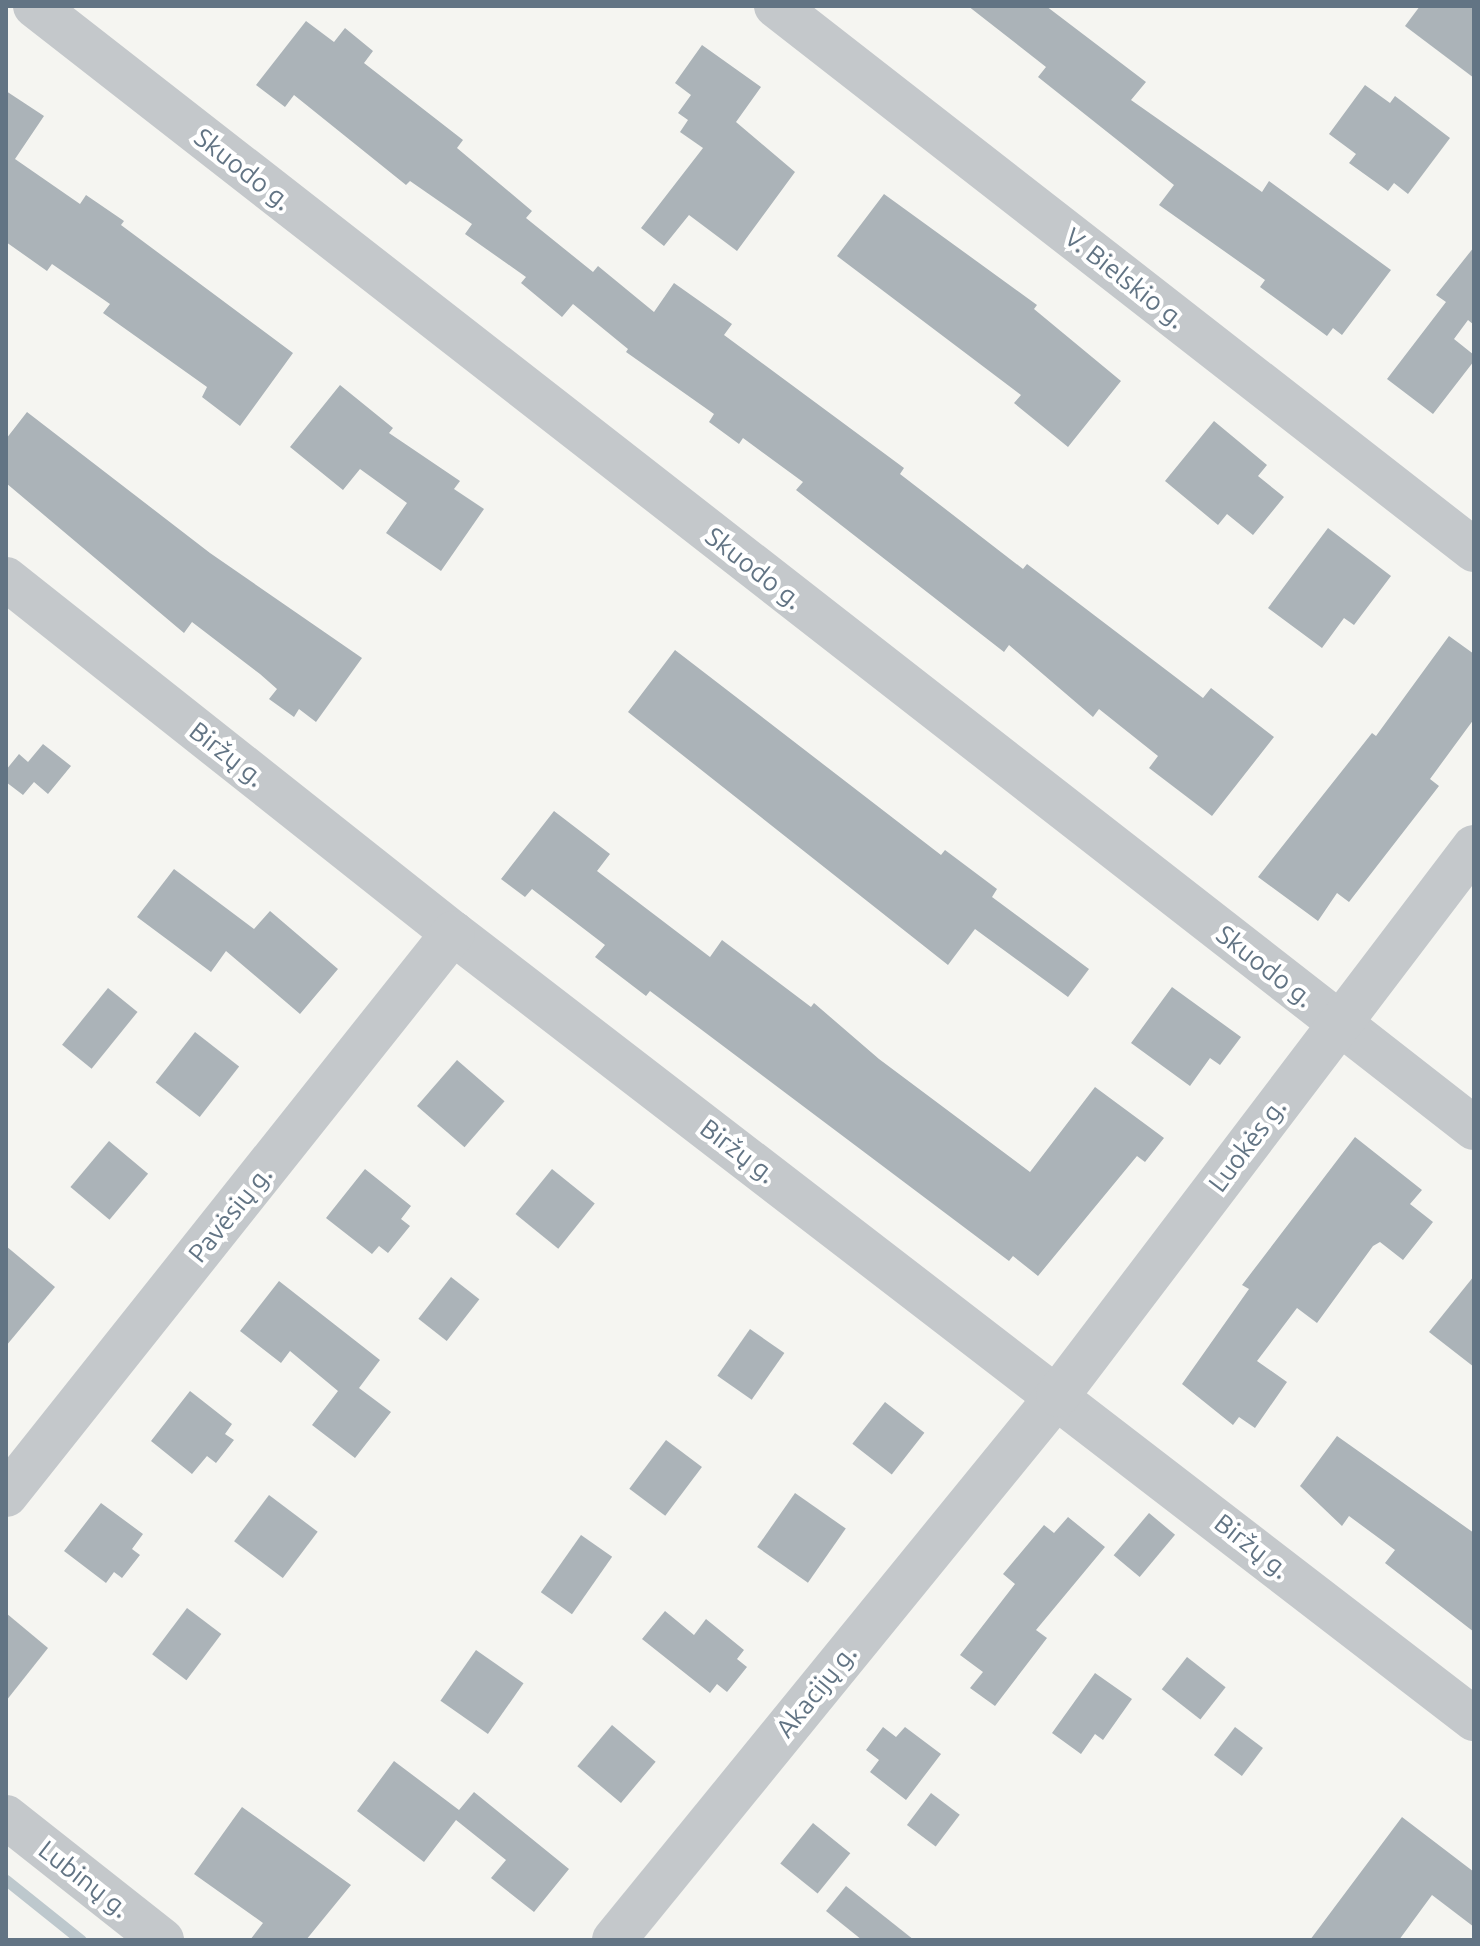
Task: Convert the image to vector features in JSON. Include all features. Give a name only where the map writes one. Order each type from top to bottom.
[{"type":"street","name":"Skuodo g.","points":[[35,6],[1474,1128]]},
{"type":"street","name":"V. Bielskio g.","points":[[776,6],[1474,550]]},
{"type":"street","name":"Biržų g.","points":[[6,579],[453,933],[1058,1395],[1474,1719]]},
{"type":"street","name":"Luokės g.","points":[[1019,1442],[1058,1395],[1474,847]]},
{"type":"street","name":"Pavėsių g.","points":[[6,1495],[453,933]]},
{"type":"street","name":"Akacijų g.","points":[[614,1940],[1019,1442]]},
{"type":"street","name":"Lubinų g.","points":[[6,1817],[162,1940]]},
{"type":"building","points":[[968,6],[1046,6],[1146,82],[1131,100],[1262,192],[1269,181],[1391,270],[1342,335],[1333,328],[1327,336],[1260,287],[1265,280],[1159,205],[1174,185],[1038,77],[1046,67]]},
{"type":"building","points":[[1420,6],[1474,6],[1474,78],[1405,26]]},
{"type":"building","points":[[306,21],[334,42],[345,28],[373,51],[364,63],[463,140],[457,148],[532,211],[526,218],[593,272],[598,266],[654,312],[674,283],[732,324],[724,335],[904,468],[900,474],[1023,569],[1027,564],[1203,698],[1211,688],[1274,737],[1212,816],[1149,768],[1158,756],[1099,709],[1093,717],[1009,645],[1004,652],[796,490],[803,482],[743,438],[739,444],[709,422],[714,414],[626,352],[628,349],[573,304],[562,317],[521,283],[526,277],[465,234],[472,224],[410,181],[406,185],[294,95],[285,107],[256,85]]},
{"type":"building","points":[[702,45],[761,87],[736,122],[795,172],[737,251],[689,215],[664,246],[641,228],[703,148],[680,132],[688,120],[678,113],[691,95],[675,83]]},
{"type":"building","points":[[1365,85],[1390,103],[1395,96],[1450,138],[1408,194],[1394,183],[1388,191],[1349,163],[1356,154],[1329,134]]},
{"type":"building","points":[[6,91],[44,116],[15,159],[80,204],[86,195],[124,221],[121,225],[293,353],[240,426],[202,397],[207,387],[103,313],[110,304],[52,264],[47,271],[6,242]]},
{"type":"building","points":[[884,194],[1037,305],[1034,309],[1121,381],[1068,447],[1014,403],[1021,395],[837,256]]},
{"type":"building","points":[[1474,247],[1474,325],[1468,320],[1454,339],[1474,355],[1474,361],[1433,414],[1387,379],[1446,302],[1436,295]]},
{"type":"building","points":[[340,385],[393,428],[389,433],[460,481],[454,489],[484,509],[441,571],[386,533],[407,503],[360,469],[343,490],[290,447]]},
{"type":"building","points":[[27,412],[210,553],[362,658],[316,722],[299,709],[294,717],[269,699],[277,689],[260,674],[192,622],[184,633],[6,483],[6,439]]},
{"type":"building","points":[[1214,421],[1267,465],[1258,476],[1284,497],[1253,535],[1227,514],[1218,525],[1165,481]]},
{"type":"building","points":[[1328,528],[1391,576],[1354,625],[1344,618],[1322,648],[1268,608]]},
{"type":"building","points":[[1449,636],[1474,654],[1474,719],[1430,779],[1439,786],[1349,902],[1337,893],[1318,921],[1258,877],[1372,733],[1376,736]]},
{"type":"building","points":[[675,650],[941,855],[945,850],[997,889],[992,897],[1089,969],[1068,997],[975,929],[948,965],[628,712]]},
{"type":"building","points":[[43,744],[71,766],[48,794],[34,782],[23,795],[6,782],[6,770],[19,754],[28,762]]},
{"type":"building","points":[[554,811],[610,854],[597,871],[710,957],[722,940],[811,1007],[814,1003],[879,1059],[1030,1172],[1095,1087],[1164,1138],[1145,1162],[1137,1156],[1038,1276],[1013,1256],[1009,1261],[650,991],[646,996],[595,957],[605,945],[532,889],[525,897],[501,879]]},
{"type":"building","points":[[174,869],[254,929],[270,911],[338,969],[300,1014],[226,951],[211,972],[137,917]]},
{"type":"building","points":[[1172,987],[1241,1037],[1220,1065],[1210,1058],[1190,1086],[1131,1043]]},
{"type":"building","points":[[108,988],[138,1012],[92,1069],[62,1045]]},
{"type":"building","points":[[195,1032],[239,1066],[200,1117],[156,1082]]},
{"type":"building","points":[[457,1060],[505,1101],[465,1147],[417,1106]]},
{"type":"building","points":[[1355,1137],[1422,1190],[1410,1204],[1433,1222],[1403,1260],[1380,1242],[1373,1246],[1317,1323],[1297,1308],[1257,1361],[1287,1382],[1255,1428],[1239,1417],[1233,1425],[1182,1384],[1249,1289],[1242,1285]]},
{"type":"building","points":[[109,1141],[148,1174],[110,1220],[70,1187]]},
{"type":"building","points":[[365,1169],[411,1206],[401,1219],[410,1226],[388,1253],[379,1246],[372,1254],[326,1218]]},
{"type":"building","points":[[552,1169],[595,1204],[558,1249],[515,1214]]},
{"type":"building","points":[[6,1246],[55,1287],[6,1346]]},
{"type":"building","points":[[1474,1276],[1474,1367],[1429,1332]]},
{"type":"building","points":[[451,1277],[479,1299],[447,1341],[418,1319]]},
{"type":"building","points":[[279,1281],[380,1360],[359,1388],[391,1412],[355,1458],[312,1425],[338,1391],[290,1351],[281,1363],[240,1331]]},
{"type":"building","points":[[750,1329],[784,1353],[752,1400],[717,1376]]},
{"type":"building","points":[[190,1391],[232,1424],[225,1434],[234,1440],[216,1463],[207,1456],[192,1474],[151,1441]]},
{"type":"building","points":[[885,1402],[924,1433],[892,1475],[852,1444]]},
{"type":"building","points":[[1337,1436],[1474,1533],[1474,1632],[1385,1563],[1395,1550],[1349,1516],[1342,1526],[1300,1486]]},
{"type":"building","points":[[666,1440],[702,1467],[665,1516],[629,1489]]},
{"type":"building","points":[[795,1493],[846,1529],[808,1583],[757,1547]]},
{"type":"building","points":[[269,1495],[318,1532],[283,1578],[234,1541]]},
{"type":"building","points":[[101,1503],[143,1534],[132,1549],[140,1555],[122,1578],[114,1572],[106,1583],[64,1551]]},
{"type":"building","points":[[1149,1513],[1175,1535],[1140,1577],[1114,1555]]},
{"type":"building","points":[[1068,1517],[1105,1547],[1036,1630],[1047,1638],[995,1706],[970,1688],[983,1672],[960,1655],[1015,1584],[1003,1574],[1044,1525],[1054,1533]]},
{"type":"building","points":[[581,1535],[612,1557],[572,1614],[541,1592]]},
{"type":"building","points":[[187,1608],[221,1634],[186,1680],[152,1654]]},
{"type":"building","points":[[665,1611],[694,1635],[706,1619],[744,1650],[737,1659],[747,1667],[727,1692],[717,1684],[710,1693],[642,1639]]},
{"type":"building","points":[[6,1613],[48,1648],[6,1701]]},
{"type":"building","points":[[476,1650],[524,1683],[488,1734],[440,1701]]},
{"type":"building","points":[[1187,1657],[1226,1687],[1200,1719],[1162,1689]]},
{"type":"building","points":[[1095,1673],[1132,1699],[1103,1740],[1095,1734],[1081,1754],[1052,1733]]},
{"type":"building","points":[[612,1725],[656,1762],[621,1803],[577,1766]]},
{"type":"building","points":[[883,1727],[896,1737],[905,1727],[941,1754],[906,1800],[870,1772],[879,1760],[866,1750]]},
{"type":"building","points":[[1235,1727],[1263,1748],[1242,1776],[1214,1755]]},
{"type":"building","points":[[394,1761],[459,1810],[474,1792],[569,1869],[534,1912],[491,1878],[506,1860],[456,1820],[424,1862],[357,1811]]},
{"type":"building","points":[[931,1793],[960,1815],[936,1847],[907,1825]]},
{"type":"building","points":[[242,1807],[351,1885],[306,1940],[250,1940],[263,1923],[194,1874]]},
{"type":"building","points":[[1402,1817],[1474,1872],[1474,1927],[1432,1895],[1399,1940],[1310,1940]]},
{"type":"building","points":[[813,1823],[850,1853],[818,1894],[780,1863]]},
{"type":"building","points":[[846,1886],[914,1940],[862,1940],[826,1911]]},
{"type":"waterway","points":[[6,1880],[81,1940]]}]
